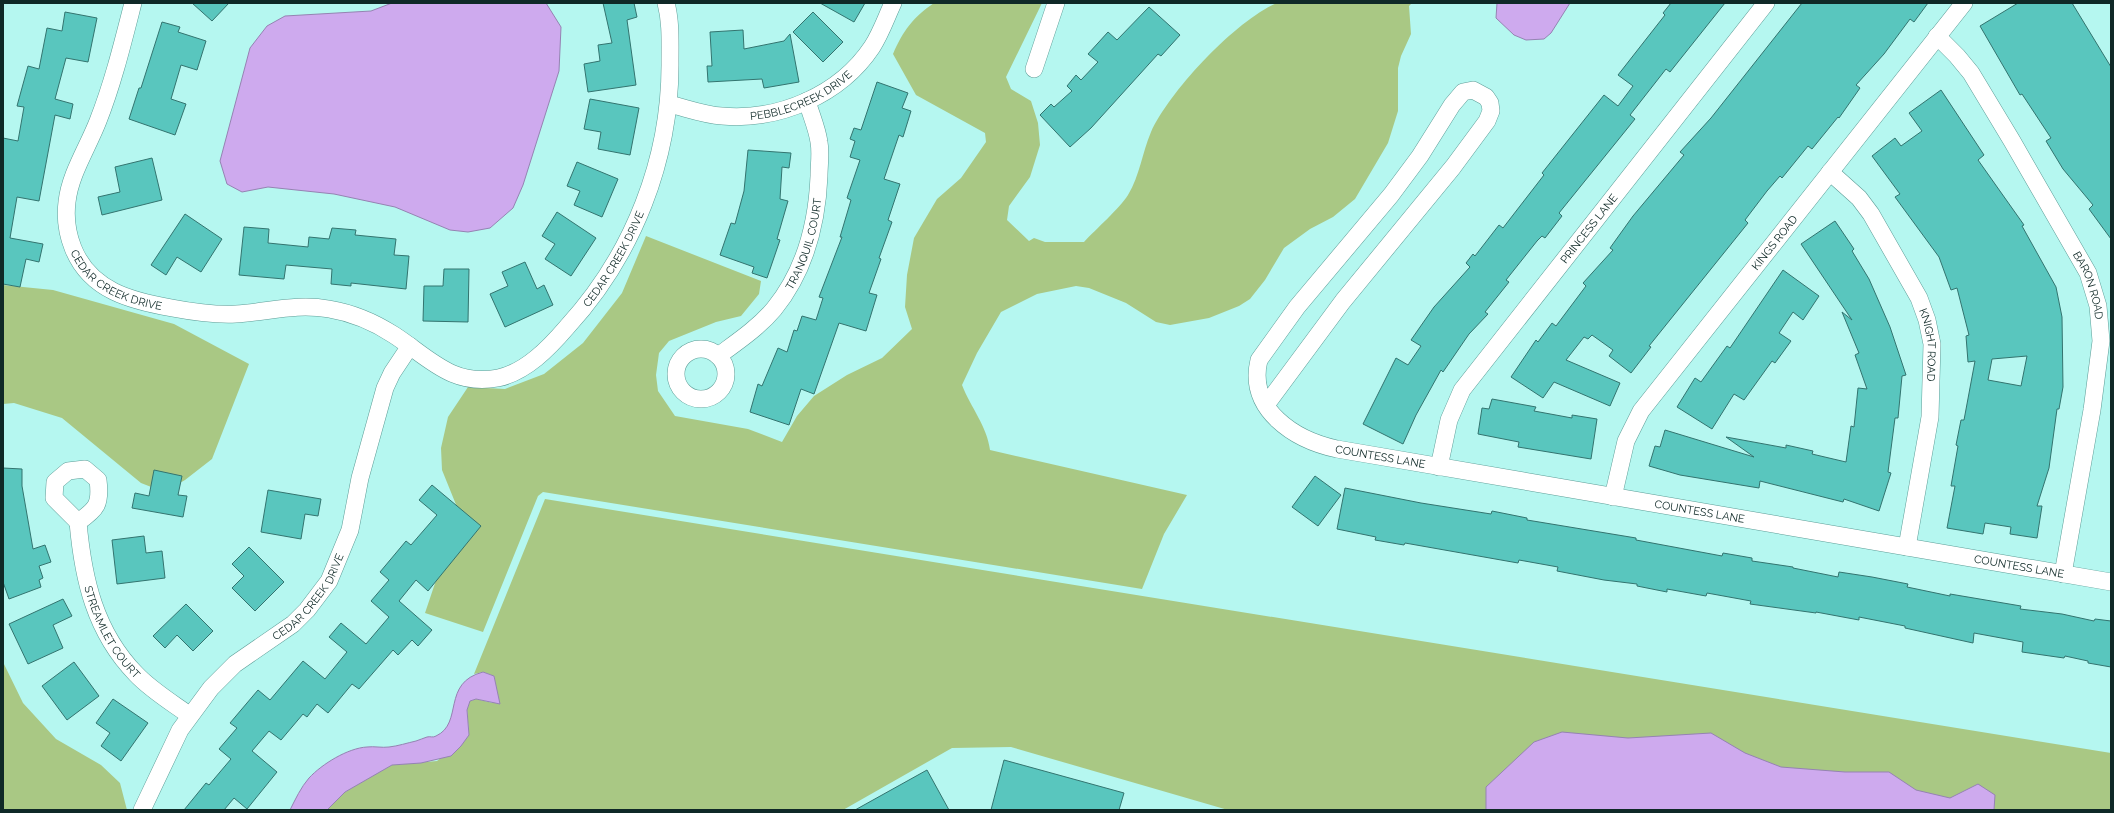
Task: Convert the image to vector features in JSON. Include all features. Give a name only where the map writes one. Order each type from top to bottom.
[{"type":"street","name":"CEDAR CREEK DRIVE","points":[[133,3],[99,117],[72,183],[67,200],[66,218],[68,235],[74,252],[83,268],[96,282],[111,291],[127,299],[145,303],[219,314],[238,314],[292,306],[326,308],[362,318],[384,329],[410,346],[434,365],[449,373],[466,378],[483,380],[500,378],[516,371],[545,351],[582,312],[621,254],[637,222],[655,173],[669,104],[670,30],[666,3]]},
{"type":"street","name":"PEBBLECREEK DRIVE","points":[[669,104],[721,116],[763,116],[807,101],[832,87],[863,58],[880,33],[892,3]]},
{"type":"street","points":[[1034,70],[1056,3]]},
{"type":"street","name":"PRINCESS LANE","points":[[1439,466],[1449,420],[1462,390],[1766,3]]},
{"type":"street","name":"KINGS ROAD","points":[[1613,497],[1626,441],[1641,411],[1964,3]]},
{"type":"street","name":"BARON ROAD","points":[[1937,36],[1971,73],[2088,273],[2098,306],[2101,341],[2094,395],[2063,574]]},
{"type":"street","name":"COUNTESS LANE","points":[[1266,405],[1342,301],[1448,173],[1487,122],[1491,111],[1486,97],[1473,90],[1463,92],[1392,195],[1297,307],[1265,349],[1256,370],[1258,386],[1266,405],[1276,420],[1292,432],[1308,441],[1330,448],[2111,582]]},
{"type":"street","name":"TRANQUIL COURT","points":[[718,356],[755,328],[773,310],[791,286],[801,266],[810,240],[820,163],[819,143],[807,101]]},
{"type":"street","name":"KNIGHT ROAD","points":[[1830,172],[1859,198],[1871,214],[1919,298],[1927,320],[1932,344],[1930,417],[1907,547]]},
{"type":"street","name":"CEDAR CREEK DRIVE","points":[[142,810],[180,730],[189,715],[211,688],[235,664],[293,624],[319,596],[329,581],[344,548],[350,530],[360,478],[385,388],[392,373],[410,346]]},
{"type":"street","name":"STREAMLET COURT","points":[[78,522],[84,574],[100,620],[113,644],[136,674],[189,715]]},
{"type":"green space","points":[[934,3],[1042,3],[1006,77],[1011,89],[1031,101],[1038,123],[1040,145],[1030,177],[1009,206],[1007,220],[1029,241],[1034,238],[1045,242],[1084,242],[1113,213],[1128,195],[1138,172],[1151,132],[1160,115],[1173,97],[1205,59],[1242,25],[1260,12],[1277,3],[1412,3],[1409,6],[1411,34],[1401,56],[1398,68],[1398,111],[1388,143],[1355,199],[1333,217],[1310,229],[1284,248],[1265,280],[1250,299],[1239,306],[1209,318],[1170,325],[1156,322],[1126,303],[1089,288],[1076,286],[1037,294],[1001,312],[977,353],[962,385],[986,433],[990,450],[1187,495],[1164,534],[1142,589],[543,492],[538,496],[483,632],[425,613],[459,512],[442,470],[441,448],[448,417],[468,387],[505,389],[544,374],[583,343],[622,293],[646,236],[761,281],[759,294],[741,316],[716,322],[669,341],[659,353],[656,375],[658,391],[675,416],[748,429],[782,442],[797,416],[814,396],[847,375],[882,358],[912,329],[905,307],[907,275],[914,238],[937,199],[961,178],[986,142],[985,133],[916,95],[893,54],[909,25],[914,19]]},
{"type":"green space","points":[[3,285],[53,290],[174,324],[249,364],[212,459],[185,480],[164,492],[141,483],[62,418],[14,403],[3,404]]},
{"type":"green space","points":[[545,499],[2111,753],[2111,810],[1228,810],[1011,747],[952,748],[843,810],[327,810],[345,792],[392,765],[437,761],[469,735],[467,709],[470,701],[476,699],[493,703],[496,687],[494,676],[483,672],[474,674]]},
{"type":"green space","points":[[3,662],[23,703],[56,739],[101,765],[120,783],[127,810],[3,810]]},
{"type":"shaded area","points":[[392,3],[546,3],[561,27],[559,71],[523,185],[513,208],[490,228],[468,232],[450,230],[395,207],[334,194],[268,187],[242,192],[227,184],[220,161],[250,48],[267,26],[285,16],[371,11]]},
{"type":"shaded area","points":[[1497,3],[1570,3],[1551,33],[1544,39],[1526,40],[1514,35],[1496,18]]},
{"type":"shaded area","points":[[483,672],[494,676],[500,704],[476,699],[470,701],[467,710],[469,735],[451,756],[421,763],[392,765],[345,792],[327,810],[290,810],[301,789],[309,778],[328,762],[352,750],[360,748],[392,747],[427,737],[436,736],[444,730],[449,722],[457,694],[462,685],[470,677]]},
{"type":"shaded area","points":[[1562,732],[1628,738],[1711,733],[1745,753],[1781,767],[1845,772],[1889,772],[1916,790],[1950,798],[1978,784],[1995,795],[1994,810],[1486,810],[1486,787],[1534,742]]},
{"type":"building","points":[[192,3],[229,3],[212,21]]},
{"type":"building","points":[[603,3],[634,3],[637,17],[627,20],[636,85],[588,92],[584,64],[600,61],[598,45],[612,43]]},
{"type":"building","points":[[820,3],[865,3],[854,22]]},
{"type":"building","points":[[1671,3],[1725,3],[1670,72],[1666,69],[1630,115],[1635,119],[1559,213],[1562,216],[1545,238],[1542,236],[1537,241],[1506,280],[1509,282],[1485,312],[1488,314],[1469,334],[1443,372],[1441,370],[1416,415],[1403,444],[1363,424],[1396,358],[1408,365],[1421,346],[1411,340],[1434,307],[1470,267],[1466,263],[1473,254],[1475,256],[1499,225],[1503,228],[1544,175],[1542,173],[1604,95],[1618,106],[1633,86],[1618,75],[1665,15],[1663,13]]},
{"type":"building","points":[[1802,3],[1928,3],[1914,22],[1910,19],[1884,54],[1856,85],[1860,88],[1839,118],[1838,117],[1812,149],[1808,146],[1782,178],[1780,176],[1767,191],[1745,220],[1748,223],[1649,346],[1651,347],[1631,373],[1609,356],[1613,350],[1592,335],[1588,339],[1584,337],[1566,360],[1620,383],[1610,406],[1554,382],[1543,398],[1511,377],[1536,340],[1538,342],[1552,323],[1556,326],[1586,286],[1583,283],[1613,250],[1610,248],[1633,216],[1684,155],[1680,152],[1711,118]]},
{"type":"building","points":[[2018,3],[2072,3],[2111,67],[2111,239],[2089,209],[2093,205],[2063,169],[2046,141],[2051,138],[2022,94],[2020,95],[1980,26]]},
{"type":"building","points":[[1149,7],[1180,35],[1161,56],[1158,54],[1091,128],[1070,147],[1040,115],[1051,104],[1054,107],[1072,91],[1067,86],[1076,75],[1081,80],[1098,62],[1088,54],[1108,32],[1117,40]]},
{"type":"building","points":[[65,12],[97,18],[88,62],[66,58],[55,99],[73,104],[70,119],[55,115],[39,201],[17,197],[10,238],[43,244],[39,262],[26,259],[20,287],[3,284],[3,138],[18,141],[24,107],[17,106],[28,66],[39,69],[47,28],[62,31]]},
{"type":"building","points":[[813,12],[843,42],[823,62],[793,32]]},
{"type":"building","points":[[162,22],[180,27],[178,32],[206,41],[197,70],[181,65],[171,99],[186,104],[175,135],[129,119],[139,88],[141,88]]},
{"type":"building","points":[[743,30],[744,49],[784,41],[790,34],[799,82],[764,88],[762,79],[708,82],[707,66],[712,66],[710,32]]},
{"type":"building","points":[[877,82],[908,93],[902,108],[911,111],[903,137],[899,135],[884,179],[900,184],[888,220],[892,222],[879,258],[881,259],[869,293],[877,295],[866,331],[839,323],[814,394],[801,389],[789,425],[750,412],[758,384],[762,386],[778,348],[787,352],[794,330],[797,331],[802,316],[816,320],[823,298],[819,297],[842,237],[840,237],[851,200],[847,198],[860,160],[850,157],[855,141],[850,139],[854,128],[861,130]]},
{"type":"building","points":[[1941,90],[1984,155],[1978,160],[2024,225],[2022,226],[2056,287],[2062,317],[2063,387],[2059,409],[2057,409],[2049,468],[2037,506],[2042,506],[2037,538],[2010,534],[2011,527],[1985,523],[1983,534],[1947,528],[1955,486],[1951,486],[1958,446],[1956,445],[1961,420],[1964,420],[1975,361],[1968,362],[1966,336],[1969,335],[1957,288],[1951,290],[1939,257],[1895,197],[1900,194],[1872,156],[1895,138],[1901,146],[1922,131],[1909,113]],"holes":[[[2027,356],[2021,386],[1988,380],[1992,359]]]},
{"type":"building","points":[[590,99],[639,108],[630,155],[598,149],[601,132],[584,129]]},
{"type":"building","points":[[748,150],[791,153],[789,168],[782,167],[780,199],[788,201],[777,239],[780,240],[767,278],[752,273],[754,267],[720,255],[731,223],[735,224],[744,191]]},
{"type":"building","points":[[152,158],[162,200],[102,215],[98,197],[120,192],[115,167]]},
{"type":"building","points":[[577,162],[618,179],[602,217],[574,205],[580,191],[567,186]]},
{"type":"building","points":[[557,212],[596,238],[571,276],[545,259],[555,244],[542,236]]},
{"type":"building","points":[[185,214],[222,239],[201,272],[177,257],[166,275],[151,265]]},
{"type":"building","points":[[1835,221],[1854,249],[1852,251],[1869,279],[1890,327],[1906,375],[1902,376],[1898,418],[1895,418],[1888,472],[1891,473],[1879,511],[1844,499],[1843,502],[1760,481],[1759,488],[1680,475],[1649,466],[1655,446],[1660,447],[1665,430],[1754,457],[1726,437],[1786,448],[1786,445],[1813,451],[1812,454],[1846,462],[1851,426],[1854,427],[1858,388],[1867,389],[1855,355],[1859,353],[1842,312],[1852,320],[1801,244]]},
{"type":"building","points":[[244,227],[269,229],[268,243],[308,247],[309,237],[329,239],[332,228],[356,230],[355,235],[396,239],[394,255],[409,256],[406,289],[351,283],[351,286],[331,284],[332,269],[286,265],[284,279],[239,275]]},
{"type":"building","points":[[525,262],[537,289],[544,285],[553,305],[505,327],[490,294],[508,286],[502,272]]},
{"type":"building","points":[[444,269],[469,269],[468,322],[423,321],[424,286],[443,286]]},
{"type":"building","points":[[1783,270],[1819,296],[1803,320],[1793,312],[1779,333],[1791,341],[1775,363],[1772,361],[1744,400],[1734,394],[1712,429],[1677,407],[1695,378],[1701,382],[1727,346],[1730,348]]},
{"type":"building","points":[[1492,399],[1536,407],[1534,411],[1572,418],[1572,415],[1597,419],[1591,459],[1518,447],[1519,442],[1478,434],[1482,408],[1489,409]]},
{"type":"building","points":[[3,468],[22,469],[22,486],[33,549],[45,545],[51,562],[39,566],[43,578],[39,580],[41,587],[9,599],[3,582]]},
{"type":"building","points":[[154,470],[182,476],[178,495],[187,496],[183,517],[132,508],[135,493],[149,496]]},
{"type":"building","points":[[1315,476],[1341,495],[1318,526],[1292,507]]},
{"type":"building","points":[[432,485],[481,526],[428,591],[416,580],[399,601],[432,630],[418,646],[412,640],[398,655],[393,650],[359,689],[352,684],[328,713],[317,704],[307,717],[303,714],[281,740],[269,731],[252,751],[277,772],[247,809],[234,798],[224,810],[184,810],[206,783],[209,785],[231,759],[219,749],[237,728],[230,723],[258,690],[270,700],[303,661],[325,679],[347,652],[329,637],[341,623],[366,644],[389,617],[371,601],[389,580],[380,572],[406,541],[411,545],[437,515],[419,500]]},
{"type":"building","points":[[1345,488],[1421,503],[1491,514],[1492,511],[1527,518],[1527,520],[1636,538],[1636,540],[1722,556],[1723,553],[1752,558],[1752,561],[1793,567],[1838,577],[1839,572],[1872,577],[1908,584],[1907,587],[1950,596],[1950,594],[2021,606],[2020,609],[2062,614],[2094,621],[2095,619],[2111,621],[2111,667],[2088,663],[2088,661],[2065,656],[2064,658],[2022,652],[2023,642],[1974,633],[1973,643],[1905,628],[1905,626],[1859,617],[1859,620],[1816,612],[1750,604],[1751,601],[1707,593],[1706,596],[1667,589],[1667,592],[1637,586],[1637,584],[1604,580],[1557,571],[1558,567],[1519,560],[1518,563],[1405,543],[1404,545],[1375,540],[1376,537],[1337,529]]},
{"type":"building","points":[[268,490],[321,499],[318,516],[305,514],[301,539],[261,532]]},
{"type":"building","points":[[144,536],[146,553],[162,551],[165,578],[117,584],[112,540]]},
{"type":"building","points":[[249,547],[284,582],[255,611],[232,588],[244,576],[232,564]]},
{"type":"building","points":[[63,599],[72,616],[53,625],[63,648],[28,664],[9,624]]},
{"type":"building","points":[[186,604],[213,631],[193,651],[177,635],[165,648],[153,636]]},
{"type":"building","points":[[74,662],[99,696],[67,720],[42,686]]},
{"type":"building","points":[[113,699],[148,723],[121,761],[101,746],[110,733],[96,723]]},
{"type":"building","points":[[1004,760],[1124,793],[1119,810],[991,810]]},
{"type":"building","points":[[927,770],[949,810],[855,810]]}]
